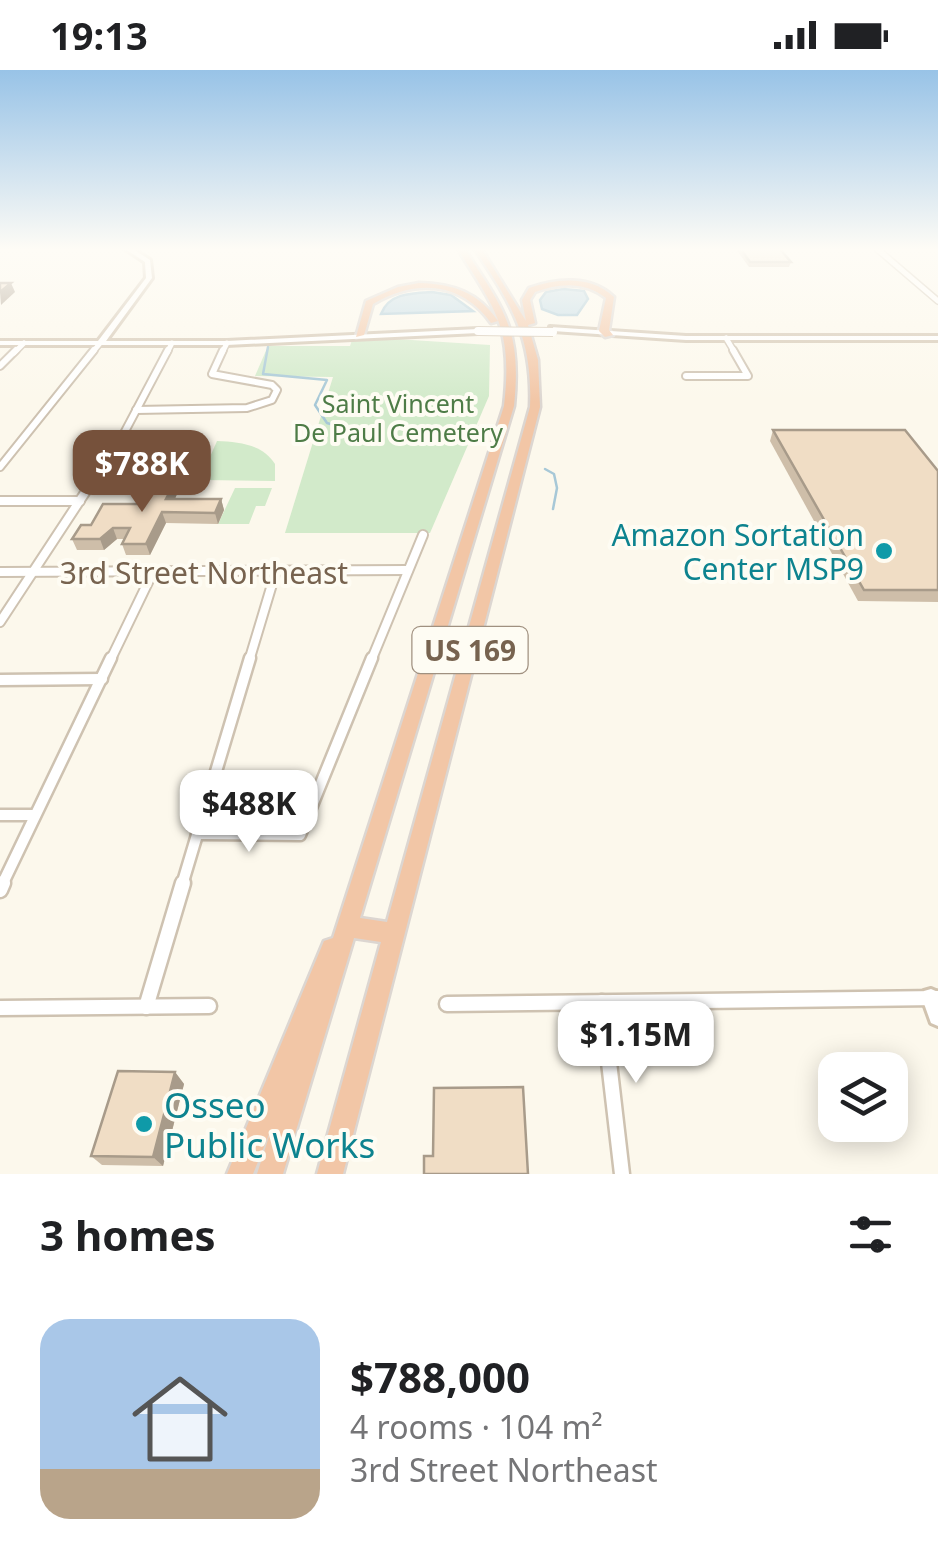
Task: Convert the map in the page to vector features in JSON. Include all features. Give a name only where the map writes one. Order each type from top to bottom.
[{"type":"highway","points":[[360,333],[369,303],[374,300]]},
{"type":"highway","points":[[474,300],[487,308],[503,338],[513,382]]},
{"type":"highway","name":"US 169","points":[[270,1174],[503,428],[513,382],[511,332],[493,300]]},
{"type":"highway","name":"US 169","points":[[330,1174],[535,407],[537,382],[532,342],[510,300]]},
{"type":"highway","points":[[526,300],[532,342]]},
{"type":"highway","points":[[606,333],[609,300]]},
{"type":"highway","points":[[240,1174],[374,848]]},
{"type":"highway","points":[[349,927],[394,933]]},
{"type":"street","points":[[0,467],[133,300]]},
{"type":"street","points":[[172,342],[478,330],[727,340],[938,338]]},
{"type":"street","points":[[0,343],[226,343],[360,333]]},
{"type":"street","points":[[686,376],[748,376],[727,340]]},
{"type":"street","points":[[0,622],[136,410],[172,342]]},
{"type":"street","points":[[0,366],[24,343]]},
{"type":"street","points":[[136,410],[248,408],[272,400],[277,390],[272,385],[212,374],[226,343]]},
{"type":"street","points":[[0,501],[80,501]]},
{"type":"street","points":[[197,834],[300,835],[423,535]]},
{"type":"street","name":"3rd Street Northeast","points":[[0,572],[408,570]]},
{"type":"street","points":[[146,1007],[276,571]]},
{"type":"street","points":[[0,890],[154,572]]},
{"type":"street","points":[[0,680],[102,680]]},
{"type":"street","points":[[0,815],[35,815]]},
{"type":"street","points":[[602,1002],[622,1174]]},
{"type":"street","points":[[446,1004],[936,1004]]},
{"type":"street","points":[[0,1008],[209,1006]]},
{"type":"green space","name":"Saint Vincent De Paul Cemetery","points":[[380,338],[490,345],[489,396],[430,533],[285,533],[333,377],[255,376],[268,346],[350,346],[352,340]]},
{"type":"green space","points":[[217,441],[242,443],[264,452],[275,464],[275,481],[204,480],[201,477]]},
{"type":"green space","points":[[235,488],[272,488],[265,506],[256,506],[249,524],[218,524]]},
{"type":"water","points":[[457,300],[473,311],[381,314],[390,302]]},
{"type":"water","points":[[540,300],[588,300],[577,315],[558,315],[542,309]]},
{"type":"building","name":"Amazon Sortation Center MSP9","points":[[773,430],[905,430],[938,471],[938,590],[864,590]]},
{"type":"building","points":[[152,484],[174,484],[166,499],[221,499],[215,513],[162,512],[146,544],[122,544],[130,528],[113,528],[100,539],[72,539],[81,525],[91,525],[103,504],[141,504]]},
{"type":"building","name":"Osseo Public Works","points":[[118,1071],[175,1072],[153,1157],[91,1156]]},
{"type":"building","points":[[523,1087],[528,1174],[424,1174],[424,1156],[433,1156],[434,1088]]},
{"type":"waterway","points":[[268,347],[263,374],[327,380],[315,405],[327,423],[344,428]]},
{"type":"waterway","points":[[464,426],[480,427]]},
{"type":"waterway","points":[[545,469],[554,474],[557,488],[553,509]]},
{"type":"place","name":"Amazon Sortation Center MSP9","points":[[884,551]]},
{"type":"place","name":"Osseo Public Works","points":[[144,1124]]}]
